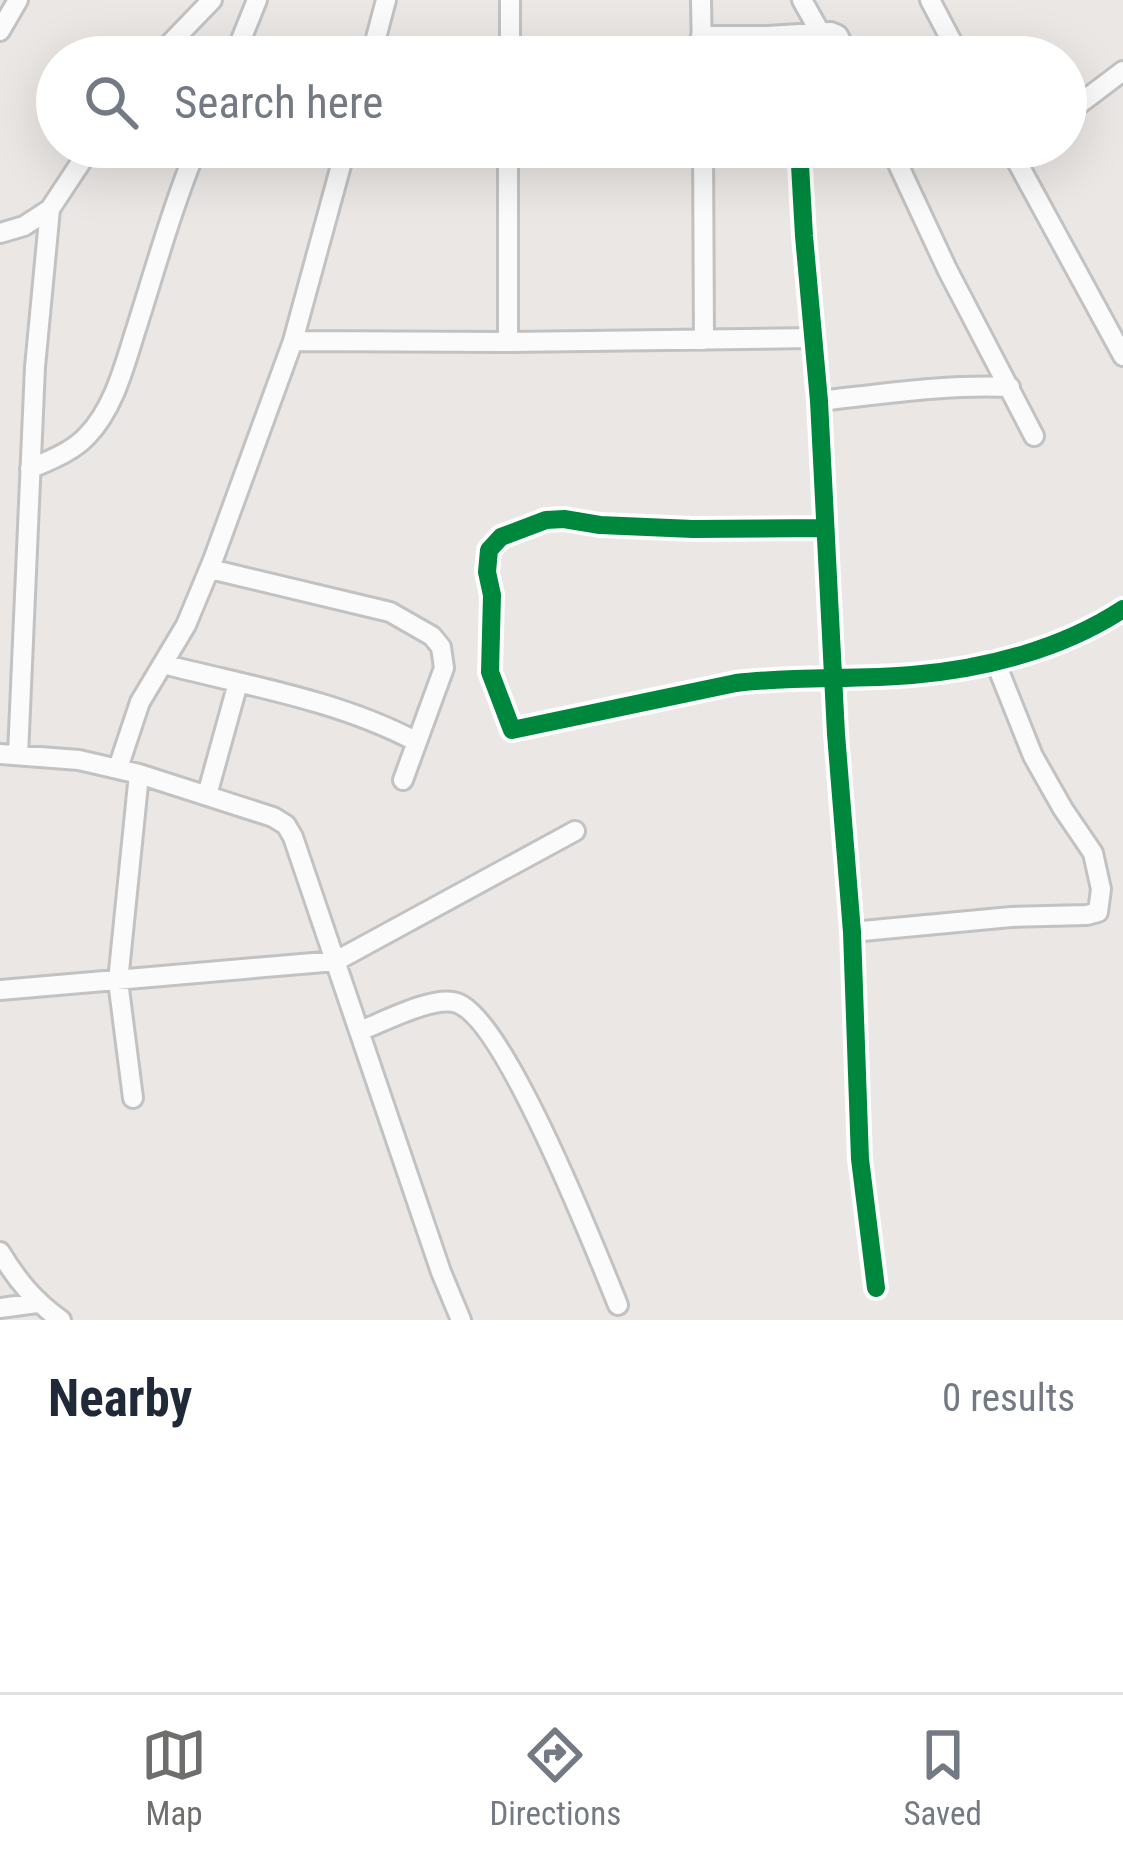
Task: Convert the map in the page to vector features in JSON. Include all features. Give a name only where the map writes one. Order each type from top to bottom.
[{"type":"street","points":[[0,31],[18,0]]},
{"type":"street","points":[[177,36],[212,0]]},
{"type":"street","points":[[242,36],[257,0]]},
{"type":"street","points":[[376,36],[386,0]]},
{"type":"street","points":[[510,36],[511,0]]},
{"type":"street","points":[[701,0],[701,36],[820,32],[838,36]]},
{"type":"street","points":[[802,0],[820,32]]},
{"type":"street","points":[[939,3],[952,36]]},
{"type":"street","points":[[1087,98],[1123,71]]},
{"type":"street","points":[[0,233],[24,226],[50,209],[77,168]]},
{"type":"street","points":[[30,469],[70,451],[87,436],[111,400],[189,168]]},
{"type":"street","points":[[118,768],[140,703],[185,625],[209,569],[293,341],[340,168]]},
{"type":"street","points":[[508,168],[508,342]]},
{"type":"street","points":[[703,168],[704,340]]},
{"type":"street","points":[[800,168],[851,932],[860,1159],[876,1288]]},
{"type":"street","points":[[900,168],[1034,436]]},
{"type":"street","points":[[1024,168],[1123,356]]},
{"type":"street","points":[[50,209],[9,755],[118,768],[286,825],[461,1320]]},
{"type":"street","points":[[293,341],[812,338]]},
{"type":"street","points":[[819,401],[918,388],[1010,387]]},
{"type":"street","points":[[825,528],[693,529],[565,519],[546,520],[501,537],[489,550],[487,572],[492,595],[490,672],[512,730],[736,683],[916,675],[995,662],[1073,638],[1123,609]]},
{"type":"street","points":[[209,569],[390,612],[442,646],[444,668],[403,780]]},
{"type":"street","points":[[851,932],[1098,912],[1101,889],[1093,854],[1034,756],[995,662]]},
{"type":"street","points":[[163,664],[337,708],[416,742]]},
{"type":"street","points":[[207,795],[238,683]]},
{"type":"street","points":[[133,1098],[118,981],[140,774]]},
{"type":"street","points":[[0,990],[337,962],[575,832]]},
{"type":"street","points":[[360,1031],[445,1001],[468,1010],[529,1099],[618,1304]]},
{"type":"street","points":[[0,1252],[37,1303],[61,1320]]},
{"type":"street","points":[[0,1308],[37,1303]]},
{"type":"cycle path","points":[[800,168],[852,932],[860,1159],[876,1288]]},
{"type":"cycle path","points":[[825,528],[693,529],[564,519],[546,520],[501,537],[489,550],[487,572],[492,595],[490,672],[512,730],[736,683],[967,668],[1049,646],[1123,609]]}]
